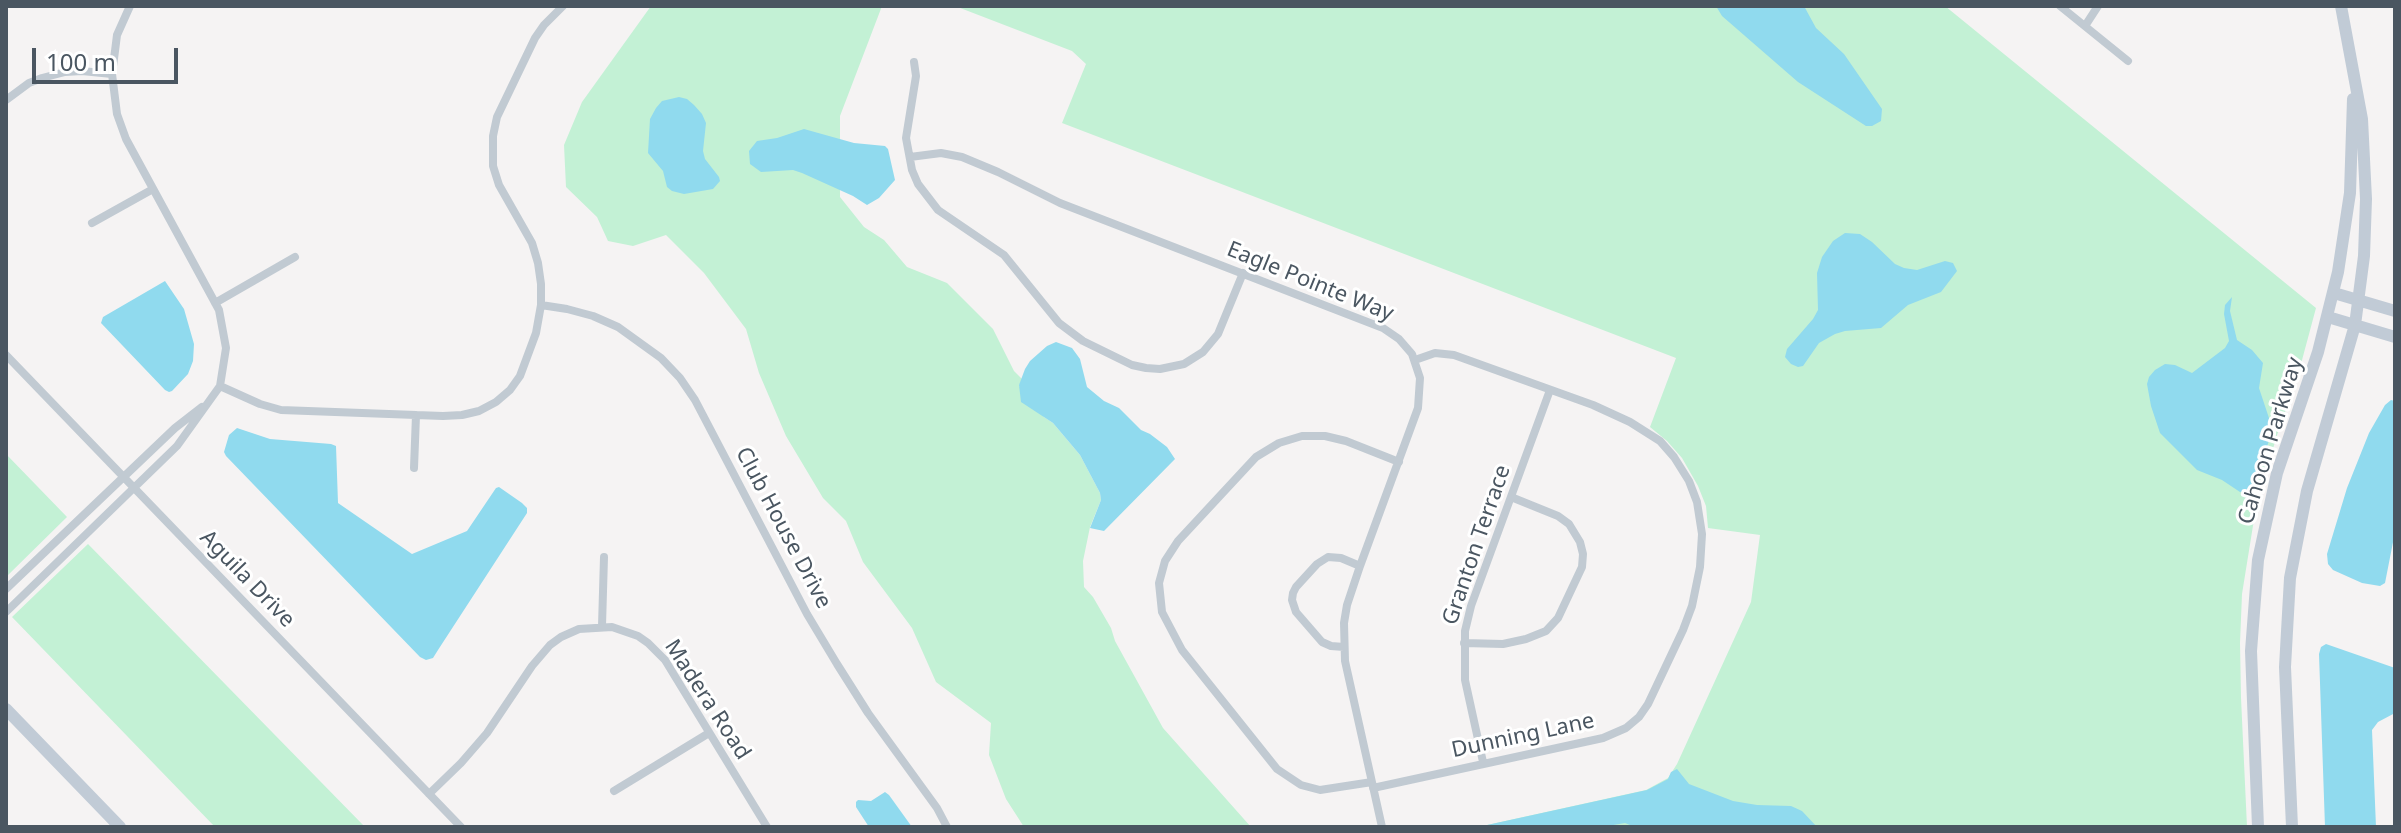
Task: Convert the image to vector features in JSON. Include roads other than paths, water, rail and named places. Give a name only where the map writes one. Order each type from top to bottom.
[{"type":"street","points":[[6,612],[184,439],[220,386],[226,348],[219,310],[126,139],[117,114],[112,74],[117,35],[130,6]]},
{"type":"street","points":[[220,386],[249,400],[281,410],[416,415],[462,415],[479,411],[510,390],[528,359],[541,305],[538,263],[532,243],[499,185],[492,151],[497,117],[535,38],[563,6]]},
{"type":"street","points":[[2060,6],[2128,61]]},
{"type":"street","points":[[2085,26],[2098,6]]},
{"type":"street","name":"Cahoon Parkway","points":[[2292,827],[2285,667],[2290,578],[2305,499],[2355,325],[2364,256],[2366,176],[2362,119],[2341,6]]},
{"type":"street","points":[[914,62],[916,76],[906,138],[918,184],[938,210],[1004,255],[1059,323],[1083,341],[1132,365],[1160,369],[1194,359],[1218,334],[1243,273]]},
{"type":"street","name":"Cahoon Parkway","points":[[2258,827],[2251,651],[2258,560],[2277,473],[2334,293],[2353,162],[2353,69]]},
{"type":"street","points":[[6,100],[29,83],[65,72],[112,74]]},
{"type":"street","name":"Eagle Pointe Way","points":[[910,157],[941,153],[962,157],[1060,203],[1383,328],[1406,346],[1415,360]]},
{"type":"street","points":[[92,223],[153,189]]},
{"type":"street","points":[[215,303],[295,257]]},
{"type":"street","points":[[2334,293],[2395,311]]},
{"type":"street","name":"Club House Drive","points":[[541,305],[593,316],[618,327],[661,358],[680,378],[695,400],[829,651],[947,827]]},
{"type":"street","points":[[2328,317],[2395,337]]},
{"type":"street","name":"Dunning Lane","points":[[1399,462],[1325,436],[1302,436],[1279,443],[1256,457],[1178,541],[1165,561],[1159,583],[1162,612],[1182,650],[1277,769],[1301,785],[1320,790],[1373,785],[1603,738],[1633,723],[1648,704],[1692,606],[1702,545],[1699,512],[1689,481],[1660,441],[1630,422],[1454,355],[1435,353],[1415,360]]},
{"type":"street","name":"Aguila Drive","points":[[6,355],[461,827]]},
{"type":"street","points":[[1382,827],[1344,647],[1344,623],[1360,566],[1420,397],[1420,378],[1415,360]]},
{"type":"street","name":"Granton Terrace","points":[[1483,762],[1465,680],[1464,643],[1471,606],[1550,390]]},
{"type":"street","points":[[6,589],[175,428],[209,402]]},
{"type":"street","points":[[414,468],[416,415]]},
{"type":"street","points":[[1464,643],[1503,644],[1546,631],[1558,618],[1582,567],[1580,542],[1569,524],[1558,516],[1511,497]]},
{"type":"street","points":[[429,794],[487,733],[544,650],[579,629],[602,626],[604,557]]},
{"type":"street","points":[[1344,647],[1322,642],[1296,612],[1293,593],[1317,564],[1328,557],[1341,558],[1360,566]]},
{"type":"street","name":"Madera Road","points":[[602,626],[638,636],[657,652],[672,671],[767,827]]},
{"type":"street","points":[[6,709],[120,827]]},
{"type":"street","points":[[614,791],[709,733]]},
{"type":"water","points":[[1716,6],[1804,6],[1816,28],[1844,54],[1882,109],[1881,121],[1866,126],[1798,82],[1722,16]]},
{"type":"water","points":[[679,97],[694,105],[706,123],[703,151],[720,181],[713,189],[684,194],[672,191],[667,187],[663,171],[648,153],[650,119],[656,108],[662,101]]},
{"type":"water","points":[[804,129],[854,143],[885,146],[895,180],[879,198],[867,205],[802,173],[793,170],[761,172],[750,164],[749,151],[757,141]]},
{"type":"water","points":[[1845,233],[1860,234],[1904,268],[1917,270],[1945,261],[1953,263],[1957,271],[1941,292],[1908,305],[1881,328],[1835,334],[1819,343],[1803,366],[1798,367],[1785,357],[1787,349],[1818,310],[1817,273],[1822,257],[1833,241]]},
{"type":"water","points":[[165,281],[184,309],[194,344],[188,374],[169,392],[101,323],[103,317]]},
{"type":"water","points":[[2232,297],[2230,311],[2237,340],[2252,350],[2263,363],[2259,388],[2271,424],[2265,454],[2252,488],[2245,492],[2197,470],[2160,433],[2147,384],[2155,370],[2165,364],[2192,373],[2225,348],[2229,341],[2225,305]]},
{"type":"water","points":[[1056,342],[1072,348],[1080,359],[1087,387],[1167,447],[1175,459],[1104,531],[1090,528],[1101,500],[1080,455],[1053,423],[1021,402],[1019,385],[1025,369],[1047,346]]},
{"type":"water","points":[[2391,400],[2395,401],[2395,532],[2385,583],[2380,586],[2362,583],[2333,570],[2328,564],[2327,554],[2347,488],[2369,433]]},
{"type":"water","points":[[237,428],[270,439],[336,446],[338,503],[412,554],[467,531],[496,488],[522,503],[527,513],[433,658],[426,660],[226,456],[224,452],[229,435]]},
{"type":"water","points":[[2326,644],[2395,668],[2395,713],[2378,722],[2372,730],[2376,827],[2325,827],[2319,654]]},
{"type":"water","points":[[1677,769],[1689,784],[1733,801],[1791,806],[1802,811],[1817,827],[1635,827],[1625,823],[1602,827],[1478,827],[1647,790],[1668,779],[1671,772]]},
{"type":"water","points":[[885,792],[912,827],[869,827],[856,802],[871,801]]}]
